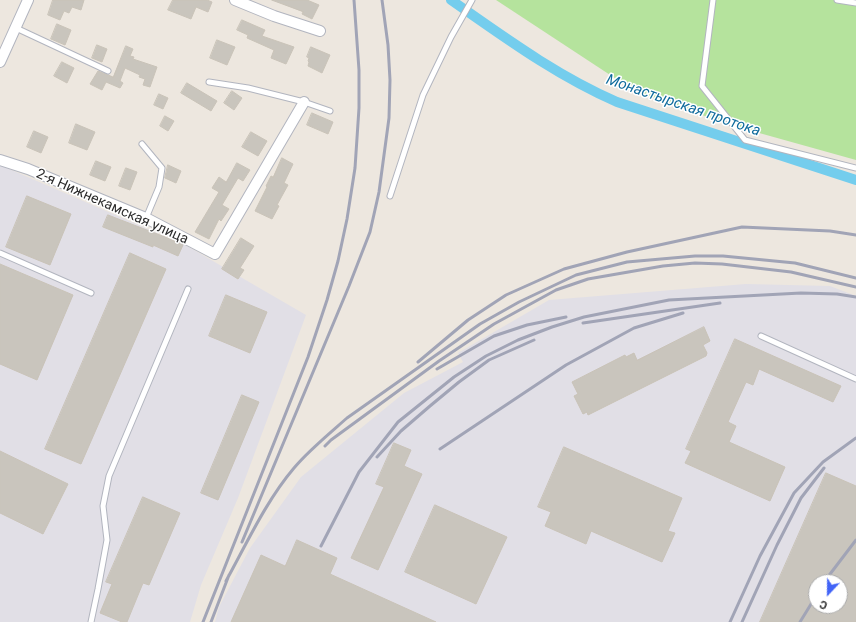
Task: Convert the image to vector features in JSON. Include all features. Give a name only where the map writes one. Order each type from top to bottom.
[{"type":"street","points":[[0,62],[28,0]]},
{"type":"street","points":[[235,0],[274,16],[320,31]]},
{"type":"street","name":"2-я Нижнекамская улица","points":[[0,160],[28,169],[146,218],[215,254],[304,102]]},
{"type":"lane","points":[[390,196],[423,95],[451,37],[472,0]]},
{"type":"lane","points":[[713,0],[702,86],[745,140],[856,168]]},
{"type":"lane","points":[[837,0],[856,2]]},
{"type":"lane","points":[[16,28],[108,71]]},
{"type":"lane","points":[[209,82],[248,88],[304,102],[330,111]]},
{"type":"lane","points":[[142,144],[162,168],[159,187],[146,218]]},
{"type":"lane","points":[[0,253],[92,293]]},
{"type":"lane","points":[[91,622],[107,540],[103,506],[109,476],[188,289]]},
{"type":"lane","points":[[761,336],[856,379]]},
{"type":"shaded area","points":[[0,165],[187,246],[306,315],[238,498],[201,585],[190,622],[0,622]]},
{"type":"shaded area","points":[[746,284],[830,286],[856,296],[856,622],[215,622],[219,607],[250,548],[301,477],[404,393],[463,362],[458,353],[549,300]]},
{"type":"green space","points":[[496,0],[856,0],[856,160],[727,124],[633,90]]},
{"type":"building","points":[[53,0],[84,0],[81,10],[72,7],[69,13],[64,11],[60,20],[48,15]]},
{"type":"building","points":[[173,0],[207,0],[212,2],[208,12],[196,7],[191,19],[168,10]]},
{"type":"building","points":[[272,0],[307,0],[319,5],[312,19],[302,14],[303,12]]},
{"type":"building","points":[[242,20],[265,30],[262,36],[294,47],[286,64],[271,58],[274,50],[247,38],[248,35],[237,30]]},
{"type":"building","points":[[57,24],[71,30],[65,45],[51,39]]},
{"type":"building","points":[[217,40],[235,47],[227,65],[210,58]]},
{"type":"building","points":[[97,45],[107,49],[102,62],[92,58]]},
{"type":"building","points":[[126,46],[133,49],[130,56],[134,57],[133,59],[157,67],[150,87],[143,85],[145,79],[139,77],[140,75],[125,68],[120,81],[123,83],[120,88],[106,82],[102,90],[90,84],[98,71],[113,77]]},
{"type":"building","points":[[311,47],[330,55],[322,73],[308,66],[309,58],[307,57]]},
{"type":"building","points":[[62,62],[74,68],[67,83],[54,76]]},
{"type":"building","points":[[187,83],[217,101],[211,111],[181,93]]},
{"type":"building","points":[[232,91],[242,98],[234,110],[224,103]]},
{"type":"building","points":[[159,94],[168,98],[163,109],[154,105]]},
{"type":"building","points":[[312,113],[333,122],[328,134],[307,125]]},
{"type":"building","points":[[165,116],[174,121],[168,131],[160,126]]},
{"type":"building","points":[[76,124],[95,132],[87,150],[69,143]]},
{"type":"building","points":[[34,131],[48,137],[41,153],[27,147]]},
{"type":"building","points":[[251,132],[267,141],[258,156],[242,147]]},
{"type":"building","points":[[282,158],[293,164],[284,183],[288,185],[277,205],[279,206],[272,219],[255,211],[271,176],[273,177]]},
{"type":"building","points":[[96,161],[111,167],[105,181],[90,175]]},
{"type":"building","points":[[237,163],[250,170],[243,181],[238,178],[222,205],[229,209],[221,221],[219,219],[209,239],[195,232],[219,192],[212,188],[219,177],[226,182]]},
{"type":"building","points":[[168,165],[181,171],[176,183],[165,178]]},
{"type":"building","points":[[126,168],[137,172],[130,190],[119,186]]},
{"type":"building","points":[[27,196],[71,214],[50,265],[6,247]]},
{"type":"building","points":[[108,215],[183,245],[178,256],[153,245],[153,247],[103,227]]},
{"type":"building","points":[[241,238],[254,246],[240,268],[244,270],[238,279],[222,269]]},
{"type":"building","points":[[130,253],[166,269],[81,464],[45,449]]},
{"type":"building","points":[[0,264],[73,295],[37,380],[0,364]]},
{"type":"building","points":[[226,295],[267,312],[250,353],[209,336]]},
{"type":"building","points":[[704,327],[710,341],[703,345],[707,353],[706,356],[588,415],[587,412],[583,414],[574,396],[578,394],[572,382],[625,355],[626,357],[634,353],[637,360]]},
{"type":"building","points":[[735,339],[841,386],[833,402],[759,369],[753,385],[746,382],[728,422],[736,426],[729,442],[785,467],[770,501],[685,463],[691,451],[686,449]]},
{"type":"building","points":[[242,395],[259,402],[218,500],[201,493]]},
{"type":"building","points":[[394,443],[411,450],[404,466],[422,474],[378,570],[351,558],[384,487],[376,484]]},
{"type":"building","points":[[564,447],[682,498],[668,531],[675,533],[662,562],[591,531],[586,544],[545,526],[551,512],[538,507]]},
{"type":"building","points":[[0,451],[68,484],[43,534],[0,513]]},
{"type":"building","points":[[826,473],[856,486],[856,622],[760,622]]},
{"type":"building","points":[[143,497],[180,513],[149,585],[143,583],[127,622],[122,622],[100,613],[112,584],[106,582]]},
{"type":"building","points":[[435,505],[507,537],[476,604],[405,572]]},
{"type":"building","points":[[297,540],[337,558],[330,574],[436,622],[231,622],[261,555],[285,566]]},
{"type":"waterway","name":"Монастырская протока","points":[[451,0],[511,42],[552,68],[595,92],[617,102],[856,180]]},
{"type":"railway","points":[[203,622],[308,357],[338,261],[347,219],[355,168],[359,108],[359,70],[354,0]]},
{"type":"railway","points":[[242,542],[370,232],[379,192],[389,118],[390,80],[388,45],[382,0]]},
{"type":"railway","points":[[418,362],[468,320],[506,295],[564,269],[627,252],[742,227],[830,231],[856,235]]},
{"type":"railway","points":[[226,581],[257,523],[275,494],[294,468],[312,449],[347,418],[480,324],[519,302],[576,275],[627,262],[695,256],[723,256],[795,263],[856,278]]},
{"type":"railway","points":[[325,446],[331,440],[439,361],[494,324],[556,290],[588,279],[663,266],[695,263],[722,264],[791,272],[856,287]]},
{"type":"railway","points":[[321,546],[359,472],[398,422],[454,377],[486,356],[518,340],[584,317],[669,300],[801,293],[837,294],[856,297]]},
{"type":"railway","points":[[583,323],[720,303]]},
{"type":"railway","points":[[440,449],[566,365],[634,328],[683,313]]},
{"type":"railway","points":[[437,369],[494,336],[527,325],[566,317]]},
{"type":"railway","points":[[377,457],[401,431],[459,382],[489,360],[534,340]]},
{"type":"railway","points":[[730,622],[760,556],[794,493],[823,462],[856,438]]},
{"type":"railway","points":[[742,622],[777,545],[801,498],[824,468]]},
{"type":"railway","points":[[830,574],[856,540]]},
{"type":"railway","points":[[211,622],[229,575]]},
{"type":"railway","points":[[800,622],[808,609]]}]
